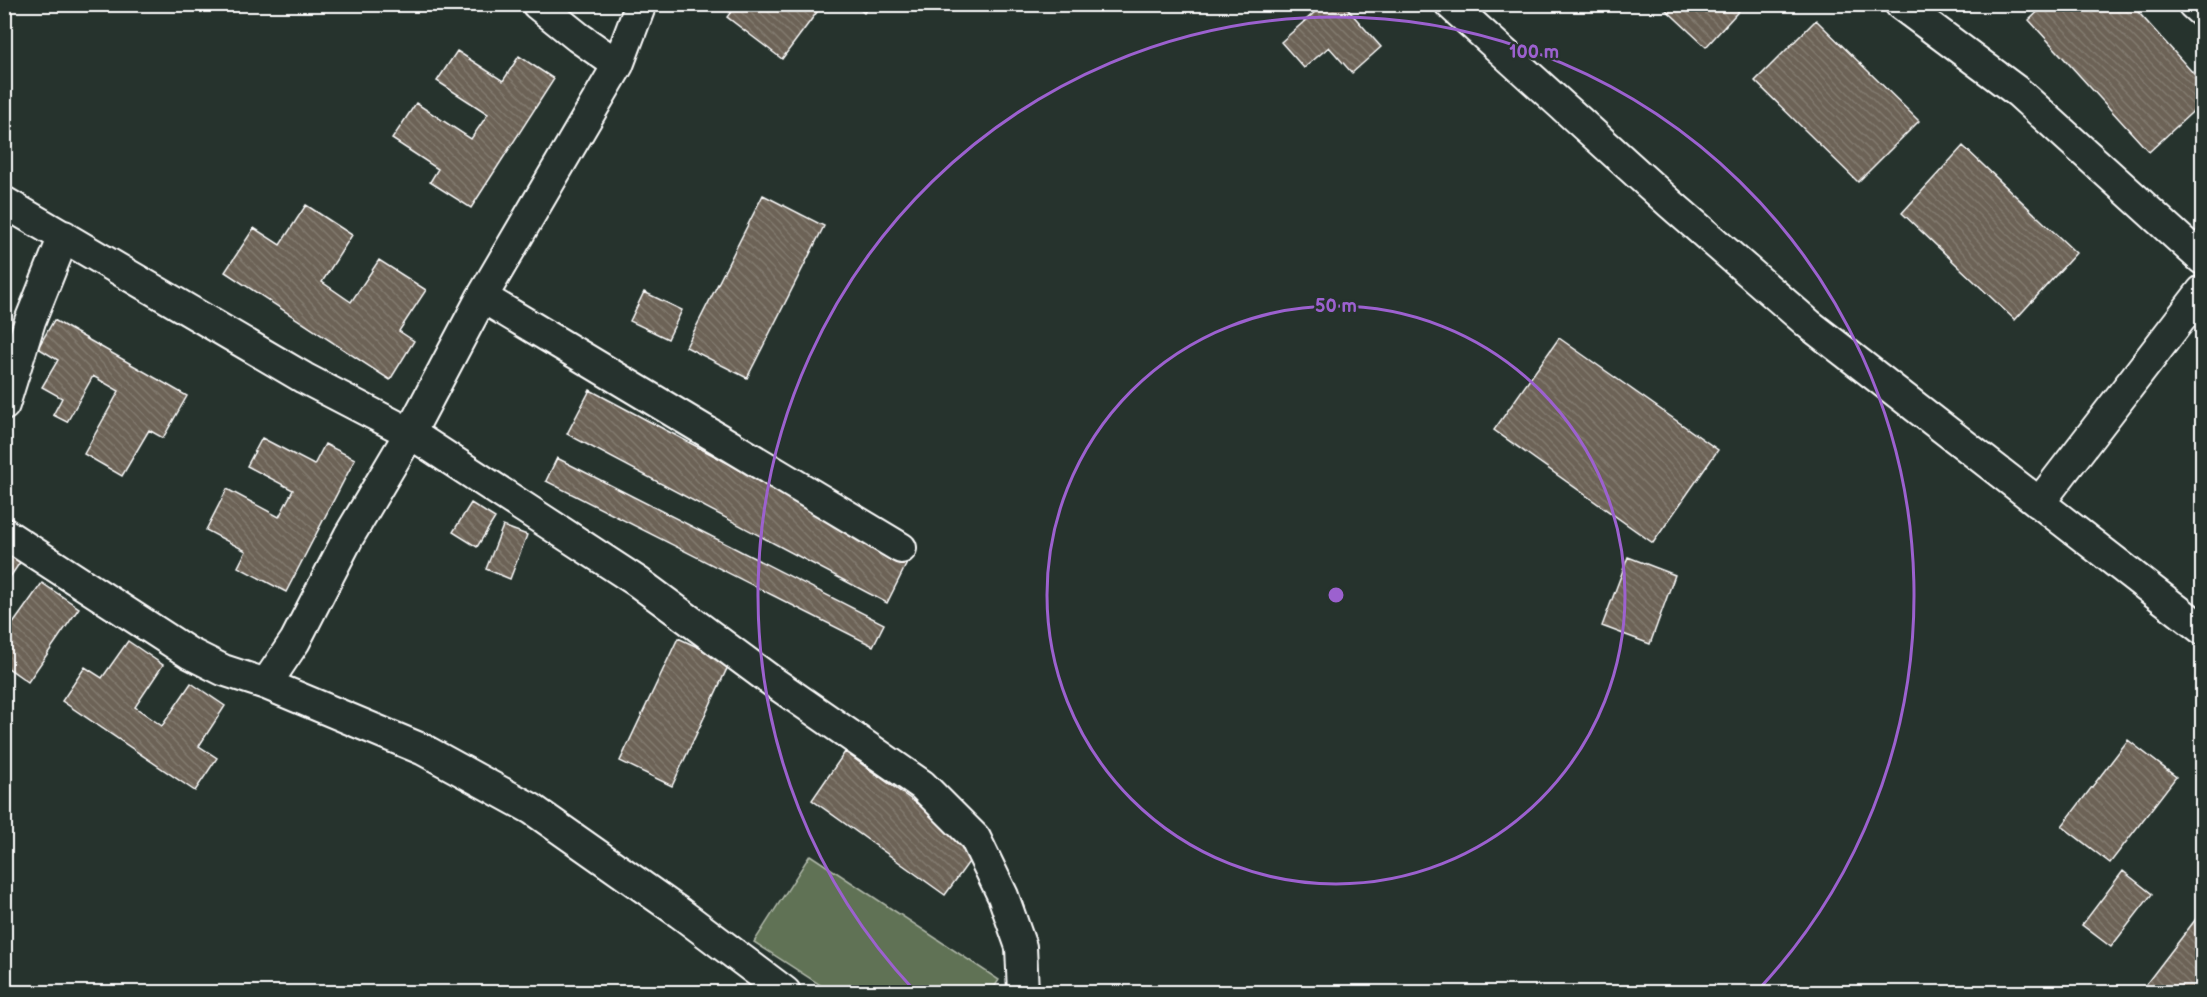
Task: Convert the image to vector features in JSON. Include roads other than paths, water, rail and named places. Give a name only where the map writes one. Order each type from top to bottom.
[{"type":"street","points":[[537,4],[618,65]]},
{"type":"street","points":[[266,684],[296,641],[349,536],[410,433],[482,297],[618,65],[641,4]]},
{"type":"street","points":[[1449,4],[1672,205],[1810,325],[2202,629]]},
{"type":"street","points":[[1899,4],[2018,92],[2202,259]]},
{"type":"street","points":[[2193,4],[2202,12]]},
{"type":"street","points":[[4,202],[191,314],[304,378],[410,433],[638,582],[769,679],[922,785],[975,838],[1003,896],[1021,947],[1023,993]]},
{"type":"street","points":[[4,405],[30,321],[64,236]]},
{"type":"street","points":[[2039,503],[2202,291]]},
{"type":"street","points":[[482,297],[902,548]]},
{"type":"street","points":[[4,532],[189,653],[223,670],[266,684],[424,750],[532,809],[680,913],[785,993]]}]
